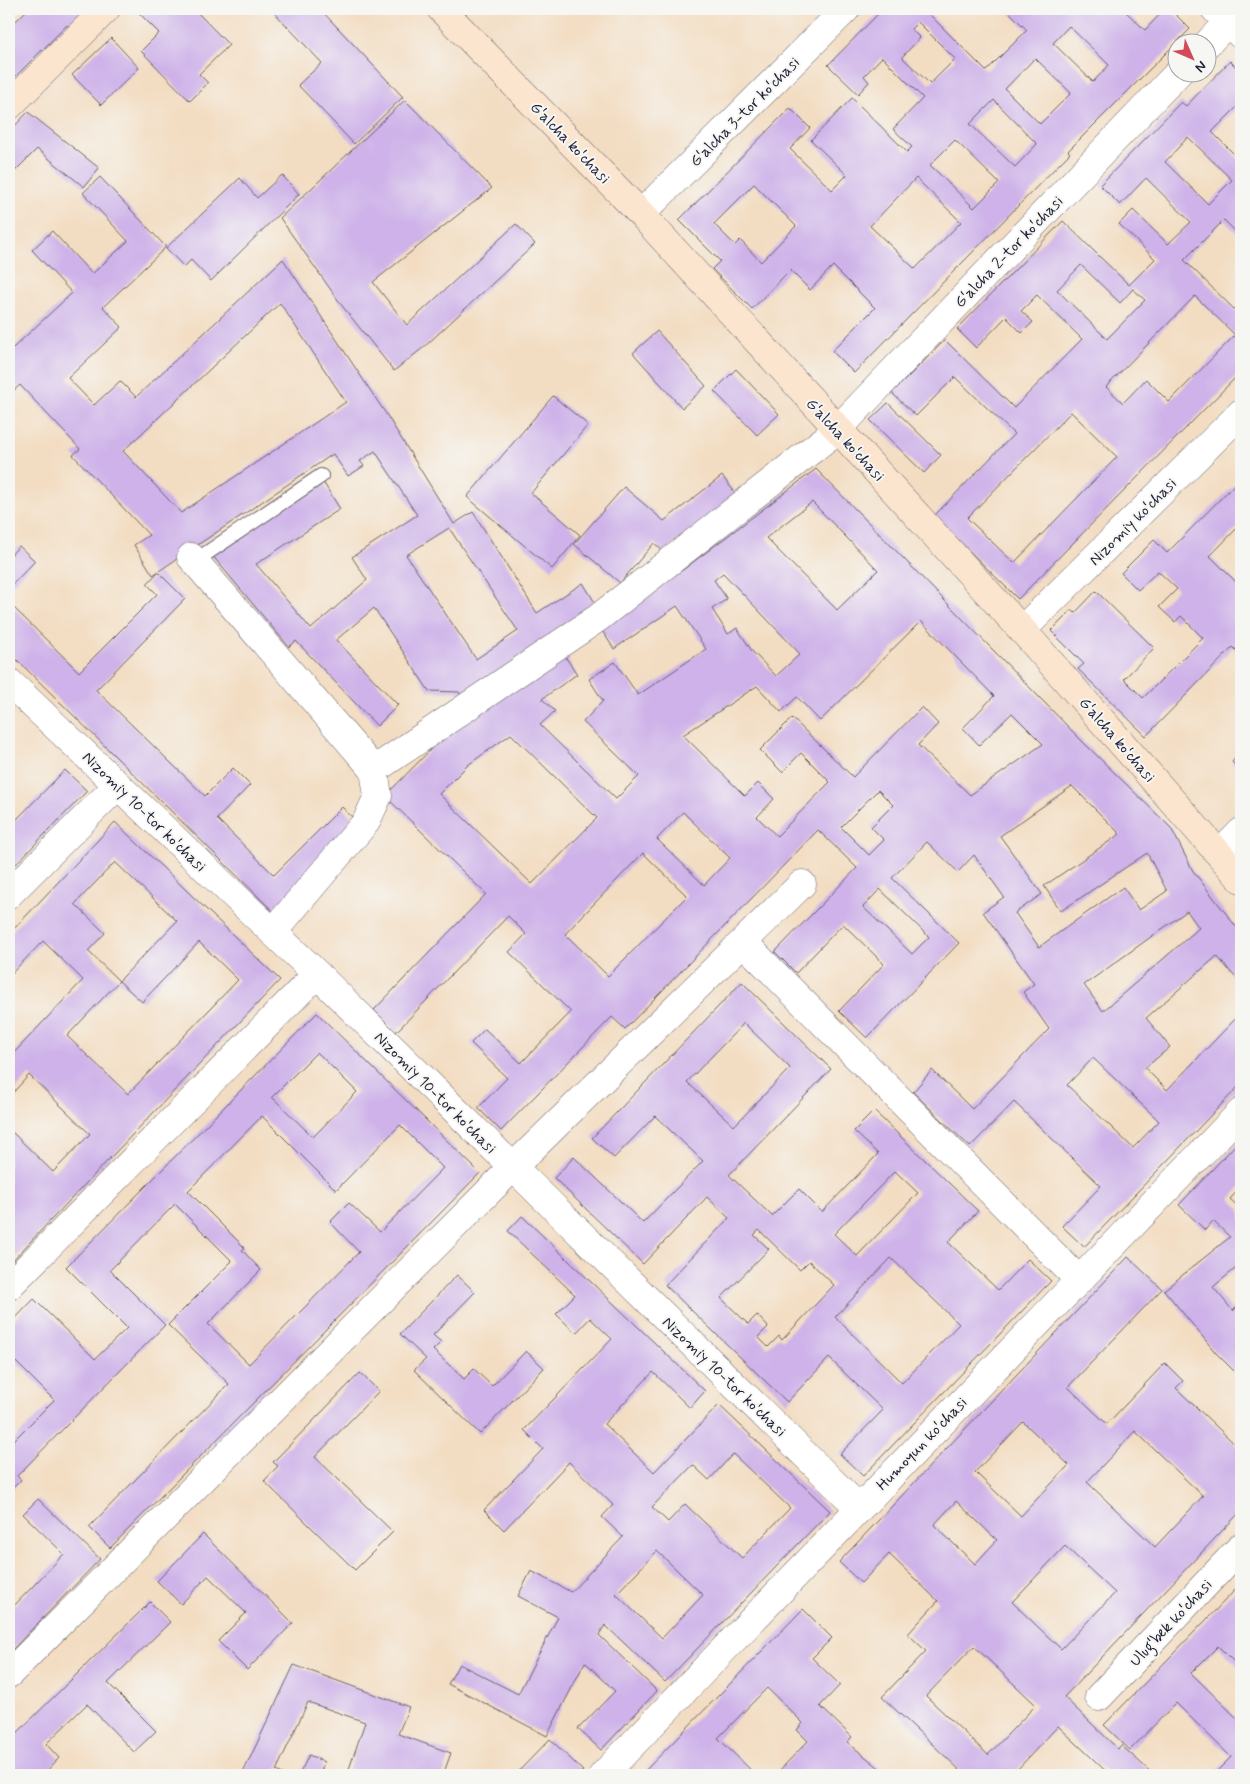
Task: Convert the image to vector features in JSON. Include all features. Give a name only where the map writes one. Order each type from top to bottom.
[{"type":"street","points":[[9,106],[106,9]]},
{"type":"street","name":"Gʻalcha koʻchasi","points":[[441,9],[641,214],[1022,630],[1241,879]]},
{"type":"street","name":"Gʻalcha 3-tor koʻchasi","points":[[641,214],[846,9]]},
{"type":"street","points":[[1218,32],[1228,22]]},
{"type":"street","name":"Gʻalcha 2-tor koʻchasi","points":[[374,770],[598,618],[837,430],[1169,82]]},
{"type":"street","name":"Nizomiy koʻchasi","points":[[1022,630],[1241,413]]},
{"type":"street","points":[[193,559],[374,770],[378,796],[366,822],[273,932]]},
{"type":"street","name":"Nizomiy 10-tor koʻchasi","points":[[9,682],[317,974],[859,1508]]},
{"type":"street","points":[[9,894],[118,785]]},
{"type":"street","points":[[1220,854],[1241,832]]},
{"type":"street","points":[[9,1674],[512,1168],[802,884]]},
{"type":"street","points":[[743,942],[1079,1280]]},
{"type":"street","points":[[9,1286],[317,974]]},
{"type":"street","name":"Humoyun koʻchasi","points":[[603,1775],[1241,1112]]},
{"type":"street","name":"Ulugʻbek koʻchasi","points":[[1099,1697],[1241,1547]]},
{"type":"lane","points":[[193,559],[322,476]]},
{"type":"building","points":[[28,9],[96,9],[74,32],[67,25],[9,83],[9,28]]},
{"type":"building","points":[[135,9],[194,9],[229,45],[199,74],[208,83],[190,101],[141,51],[159,33]]},
{"type":"building","points":[[271,9],[320,9],[403,97],[354,144],[298,85],[322,63]]},
{"type":"building","points":[[883,9],[926,9],[986,71],[1027,30],[1008,11],[1010,9],[1123,9],[1145,30],[1165,9],[1170,9],[1190,29],[1187,32],[1168,32],[1168,51],[1068,151],[1070,153],[854,373],[832,351],[875,308],[833,266],[810,290],[790,270],[752,309],[712,269],[720,261],[679,220],[790,108],[810,128],[790,149],[832,190],[847,175],[811,140],[852,98],[907,152],[912,147],[893,129],[923,98],[882,57],[864,76],[869,82],[858,94],[828,65]],"holes":[[[918,22],[955,59],[930,84],[902,57],[920,38],[911,29]],[[1069,26],[1109,65],[1093,82],[1053,43]],[[1035,58],[1071,93],[1040,124],[1005,89]],[[994,100],[1037,144],[1015,167],[970,124]],[[955,140],[999,183],[974,208],[930,165]],[[916,178],[961,222],[915,269],[870,226]],[[754,184],[796,226],[761,262],[740,240],[735,245],[714,224]]]},
{"type":"building","points":[[111,38],[139,68],[101,105],[72,75]]},
{"type":"building","points":[[1230,61],[1241,72],[1241,103],[1212,132],[1241,161],[1241,237],[1224,220],[1184,260],[1241,316],[1241,372],[1018,599],[934,516],[1014,434],[955,377],[916,416],[892,393],[945,340],[1014,408],[1082,339],[1037,295],[1021,311],[1033,322],[1022,333],[1006,317],[976,348],[957,329],[1063,221],[1129,285],[1155,259],[1119,224],[1133,210],[1168,244],[1191,222],[1146,178],[1120,205],[1100,185],[1181,102],[1186,106],[1209,82],[1218,82],[1218,73]],"holes":[[[1188,137],[1232,180],[1208,204],[1165,162]],[[1081,265],[1120,303],[1133,289],[1145,300],[1107,339],[1057,290]],[[1195,296],[1235,335],[1169,402],[1146,379],[1123,403],[1106,387]],[[1071,412],[1117,457],[1014,563],[967,518]]]},
{"type":"building","points":[[405,100],[492,188],[373,282],[407,325],[516,224],[535,244],[424,347],[394,371],[343,307],[280,218]]},
{"type":"building","points":[[28,112],[99,168],[84,187],[37,149],[9,177],[9,132]]},
{"type":"building","points":[[282,175],[299,194],[211,281],[191,260],[184,267],[166,248],[240,178],[257,198]]},
{"type":"building","points":[[100,177],[166,247],[103,307],[122,327],[68,378],[94,405],[120,381],[136,397],[283,259],[388,417],[454,524],[473,512],[537,613],[583,583],[599,609],[463,699],[459,692],[429,691],[374,608],[336,640],[398,705],[377,726],[296,641],[289,647],[211,554],[323,482],[340,509],[256,564],[311,629],[367,580],[352,557],[417,515],[375,451],[360,461],[364,466],[348,476],[333,454],[153,575],[134,545],[149,535],[73,455],[80,449],[20,385],[11,393],[9,391],[9,344],[13,348],[72,293],[32,250],[52,231],[92,274],[128,241],[83,193]],"holes":[[[280,303],[346,402],[181,513],[123,451]],[[449,528],[518,631],[476,659],[406,555]]]},
{"type":"building","points":[[657,331],[706,386],[682,408],[633,353]]},
{"type":"building","points":[[736,369],[779,414],[757,435],[714,391]]},
{"type":"building","points":[[553,396],[588,425],[531,493],[580,535],[552,569],[467,497]]},
{"type":"building","points":[[888,403],[941,455],[924,473],[870,420]]},
{"type":"building","points":[[816,469],[1082,741],[1171,828],[1193,871],[1241,933],[1241,984],[1217,956],[1146,1018],[1170,1047],[1145,1068],[1167,1090],[1241,1013],[1241,1084],[1084,1247],[1062,1226],[1101,1186],[1014,1102],[970,1147],[913,1092],[932,1070],[972,1109],[1049,1029],[1023,992],[1034,984],[983,912],[1004,897],[974,855],[958,872],[927,842],[892,878],[959,943],[867,1038],[839,1011],[884,964],[843,924],[796,973],[775,952],[857,868],[818,830],[625,1029],[612,1017],[501,1131],[478,1108],[507,1078],[471,1043],[485,1029],[521,1063],[571,1012],[509,952],[526,934],[508,916],[396,1032],[374,1010],[486,894],[385,796],[442,738],[562,652],[577,674],[542,699],[555,711],[540,725],[616,799],[639,776],[583,722],[603,701],[589,679],[615,662],[638,695],[706,649],[677,606],[614,649],[599,626],[684,569]],"holes":[[[812,502],[878,570],[837,610],[766,538]],[[723,573],[800,654],[776,676],[752,651],[737,628],[728,634],[712,609],[727,599],[714,580]],[[921,621],[994,696],[963,728],[979,745],[1012,713],[1043,744],[970,795],[918,745],[938,724],[922,707],[853,777],[792,718],[760,750],[782,772],[801,753],[830,782],[777,836],[757,817],[774,799],[758,783],[745,796],[683,735],[757,686],[781,712],[797,697],[820,721]],[[511,734],[597,818],[532,884],[439,794],[468,765]],[[1072,786],[1120,834],[1044,886],[1061,911],[1147,853],[1167,891],[1139,910],[1123,887],[1039,947],[1015,913],[1042,894],[1000,836]],[[878,790],[893,805],[871,827],[884,840],[869,855],[841,827]],[[683,812],[730,858],[704,885],[657,839]],[[643,853],[687,896],[608,976],[565,934]],[[880,889],[929,937],[912,954],[863,907]],[[1187,911],[1199,928],[1103,1011],[1084,985]],[[1093,1058],[1159,1121],[1133,1148],[1067,1085]]]},
{"type":"building","points":[[722,476],[737,495],[664,552],[654,543],[620,583],[574,544],[624,487],[664,521]]},
{"type":"building","points":[[1241,478],[1241,524],[1210,556],[1241,587],[1241,655],[1233,647],[1146,736],[1078,669],[1084,664],[1051,631],[1072,610],[1075,613],[1096,591],[1154,648],[1124,679],[1143,698],[1203,638],[1181,616],[1175,622],[1159,607],[1177,589],[1158,571],[1138,590],[1121,573],[1154,540],[1167,553]]},
{"type":"building","points":[[19,546],[35,561],[9,588],[9,557]]},
{"type":"building","points":[[158,572],[185,599],[96,690],[205,796],[233,768],[250,785],[217,819],[274,875],[342,807],[361,826],[275,913],[9,652],[9,603],[79,672],[157,594],[147,584]]},
{"type":"building","points":[[1241,752],[1241,771],[1232,762]]},
{"type":"building","points":[[65,770],[87,791],[9,871],[9,827]]},
{"type":"building","points":[[115,822],[280,980],[9,1264],[9,1129],[53,1172],[90,1134],[29,1075],[9,1097],[9,1058],[83,980],[43,941],[9,976],[9,934]],"holes":[[[115,862],[177,921],[119,981],[88,951],[105,933],[75,904]],[[199,942],[238,980],[128,1094],[67,1036],[119,981],[142,1002]]]},
{"type":"building","points":[[742,982],[831,1069],[729,1175],[772,1216],[799,1189],[822,1212],[878,1154],[854,1131],[874,1111],[978,1211],[948,1242],[998,1290],[1028,1259],[1051,1281],[863,1476],[840,1454],[883,1410],[829,1358],[787,1402],[665,1285],[729,1218],[707,1197],[643,1264],[554,1178],[574,1157],[643,1223],[703,1161],[655,1116],[614,1158],[592,1138]],"holes":[[[744,1023],[790,1068],[734,1126],[687,1082]],[[895,1171],[918,1193],[857,1256],[834,1234]],[[759,1230],[800,1270],[809,1261],[834,1285],[782,1340],[779,1336],[768,1347],[758,1337],[768,1327],[757,1315],[748,1324],[721,1298],[769,1249],[754,1235]],[[891,1258],[959,1324],[902,1383],[835,1317]]]},
{"type":"building","points":[[317,1013],[480,1173],[110,1548],[89,1527],[229,1384],[168,1325],[232,1261],[175,1204],[110,1270],[165,1325],[17,1476],[21,1480],[9,1492],[9,1445],[54,1400],[16,1362],[9,1369],[9,1325],[34,1299],[95,1359],[127,1328],[66,1267]],"holes":[[[317,1052],[357,1092],[313,1137],[272,1097]],[[262,1116],[336,1190],[400,1125],[443,1168],[380,1232],[349,1203],[330,1222],[359,1252],[249,1364],[208,1324],[261,1270],[242,1250],[245,1248],[188,1191]]]},
{"type":"building","points":[[1241,1139],[1241,1187],[1230,1199],[1241,1209],[1241,1264],[1213,1287],[1233,1311],[1241,1303],[1241,1378],[1216,1353],[1164,1290],[1230,1237],[1213,1221],[1205,1230],[1179,1205]]},
{"type":"building","points":[[522,1216],[705,1391],[690,1408],[653,1372],[604,1424],[654,1472],[719,1405],[830,1511],[665,1682],[605,1625],[599,1635],[657,1691],[601,1750],[578,1729],[615,1691],[585,1662],[547,1736],[448,1684],[459,1664],[518,1694],[558,1617],[518,1596],[531,1571],[571,1592],[623,1537],[602,1517],[613,1505],[569,1462],[504,1530],[484,1510],[543,1449],[524,1430],[612,1339],[590,1318],[576,1333],[556,1314],[575,1295],[508,1231]],"holes":[[[733,1454],[790,1508],[742,1558],[685,1504],[668,1522],[652,1507],[693,1465],[709,1480]],[[657,1551],[703,1595],[662,1638],[616,1594]]]},
{"type":"building","points":[[1128,1257],[1162,1289],[1068,1387],[1107,1424],[1165,1363],[1183,1381],[1176,1388],[1241,1450],[1241,1511],[1064,1697],[1118,1749],[1121,1745],[1154,1775],[1110,1775],[1058,1726],[1015,1772],[1020,1775],[965,1775],[882,1697],[926,1651],[908,1634],[938,1601],[889,1554],[861,1583],[839,1562]],"holes":[[[1023,1422],[1069,1465],[1021,1516],[975,1472]],[[1135,1431],[1203,1496],[1155,1547],[1087,1482]],[[956,1501],[997,1540],[975,1564],[934,1525]],[[1065,1546],[1115,1593],[1061,1649],[1012,1602]],[[974,1646],[1036,1705],[988,1755],[926,1696]]]},
{"type":"building","points":[[457,1275],[475,1292],[433,1335],[441,1342],[433,1350],[464,1379],[474,1369],[492,1386],[526,1351],[544,1368],[480,1434],[414,1370],[426,1359],[400,1334]]},
{"type":"building","points":[[360,1373],[379,1391],[315,1457],[393,1532],[355,1570],[264,1481],[278,1466],[273,1462]]},
{"type":"building","points":[[38,1499],[100,1559],[9,1653],[9,1611],[64,1554],[23,1514]]},
{"type":"building","points":[[203,1534],[293,1623],[247,1670],[218,1641],[246,1613],[208,1576],[181,1604],[157,1581]]},
{"type":"building","points":[[1241,1584],[1241,1631],[1239,1633],[1241,1635],[1241,1669],[1218,1646],[1191,1673],[1241,1722],[1241,1775],[1213,1775],[1231,1757],[1176,1703],[1130,1750],[1104,1725]]},
{"type":"building","points":[[150,1602],[170,1622],[108,1683],[156,1731],[134,1752],[87,1704],[46,1744],[59,1758],[43,1775],[9,1775],[9,1741]]},
{"type":"building","points":[[803,1609],[832,1638],[812,1658],[840,1685],[820,1706],[852,1737],[847,1742],[888,1775],[775,1775],[808,1741],[797,1730],[803,1723],[767,1688],[718,1738],[756,1775],[641,1775]]},
{"type":"building","points":[[294,1665],[409,1707],[398,1734],[451,1753],[443,1775],[347,1775],[365,1722],[308,1702],[276,1771],[285,1775],[242,1775]]},
{"type":"building","points":[[550,1739],[583,1771],[578,1775],[515,1775]]},
{"type":"building","points":[[309,1755],[324,1762],[320,1775],[299,1775]]}]
